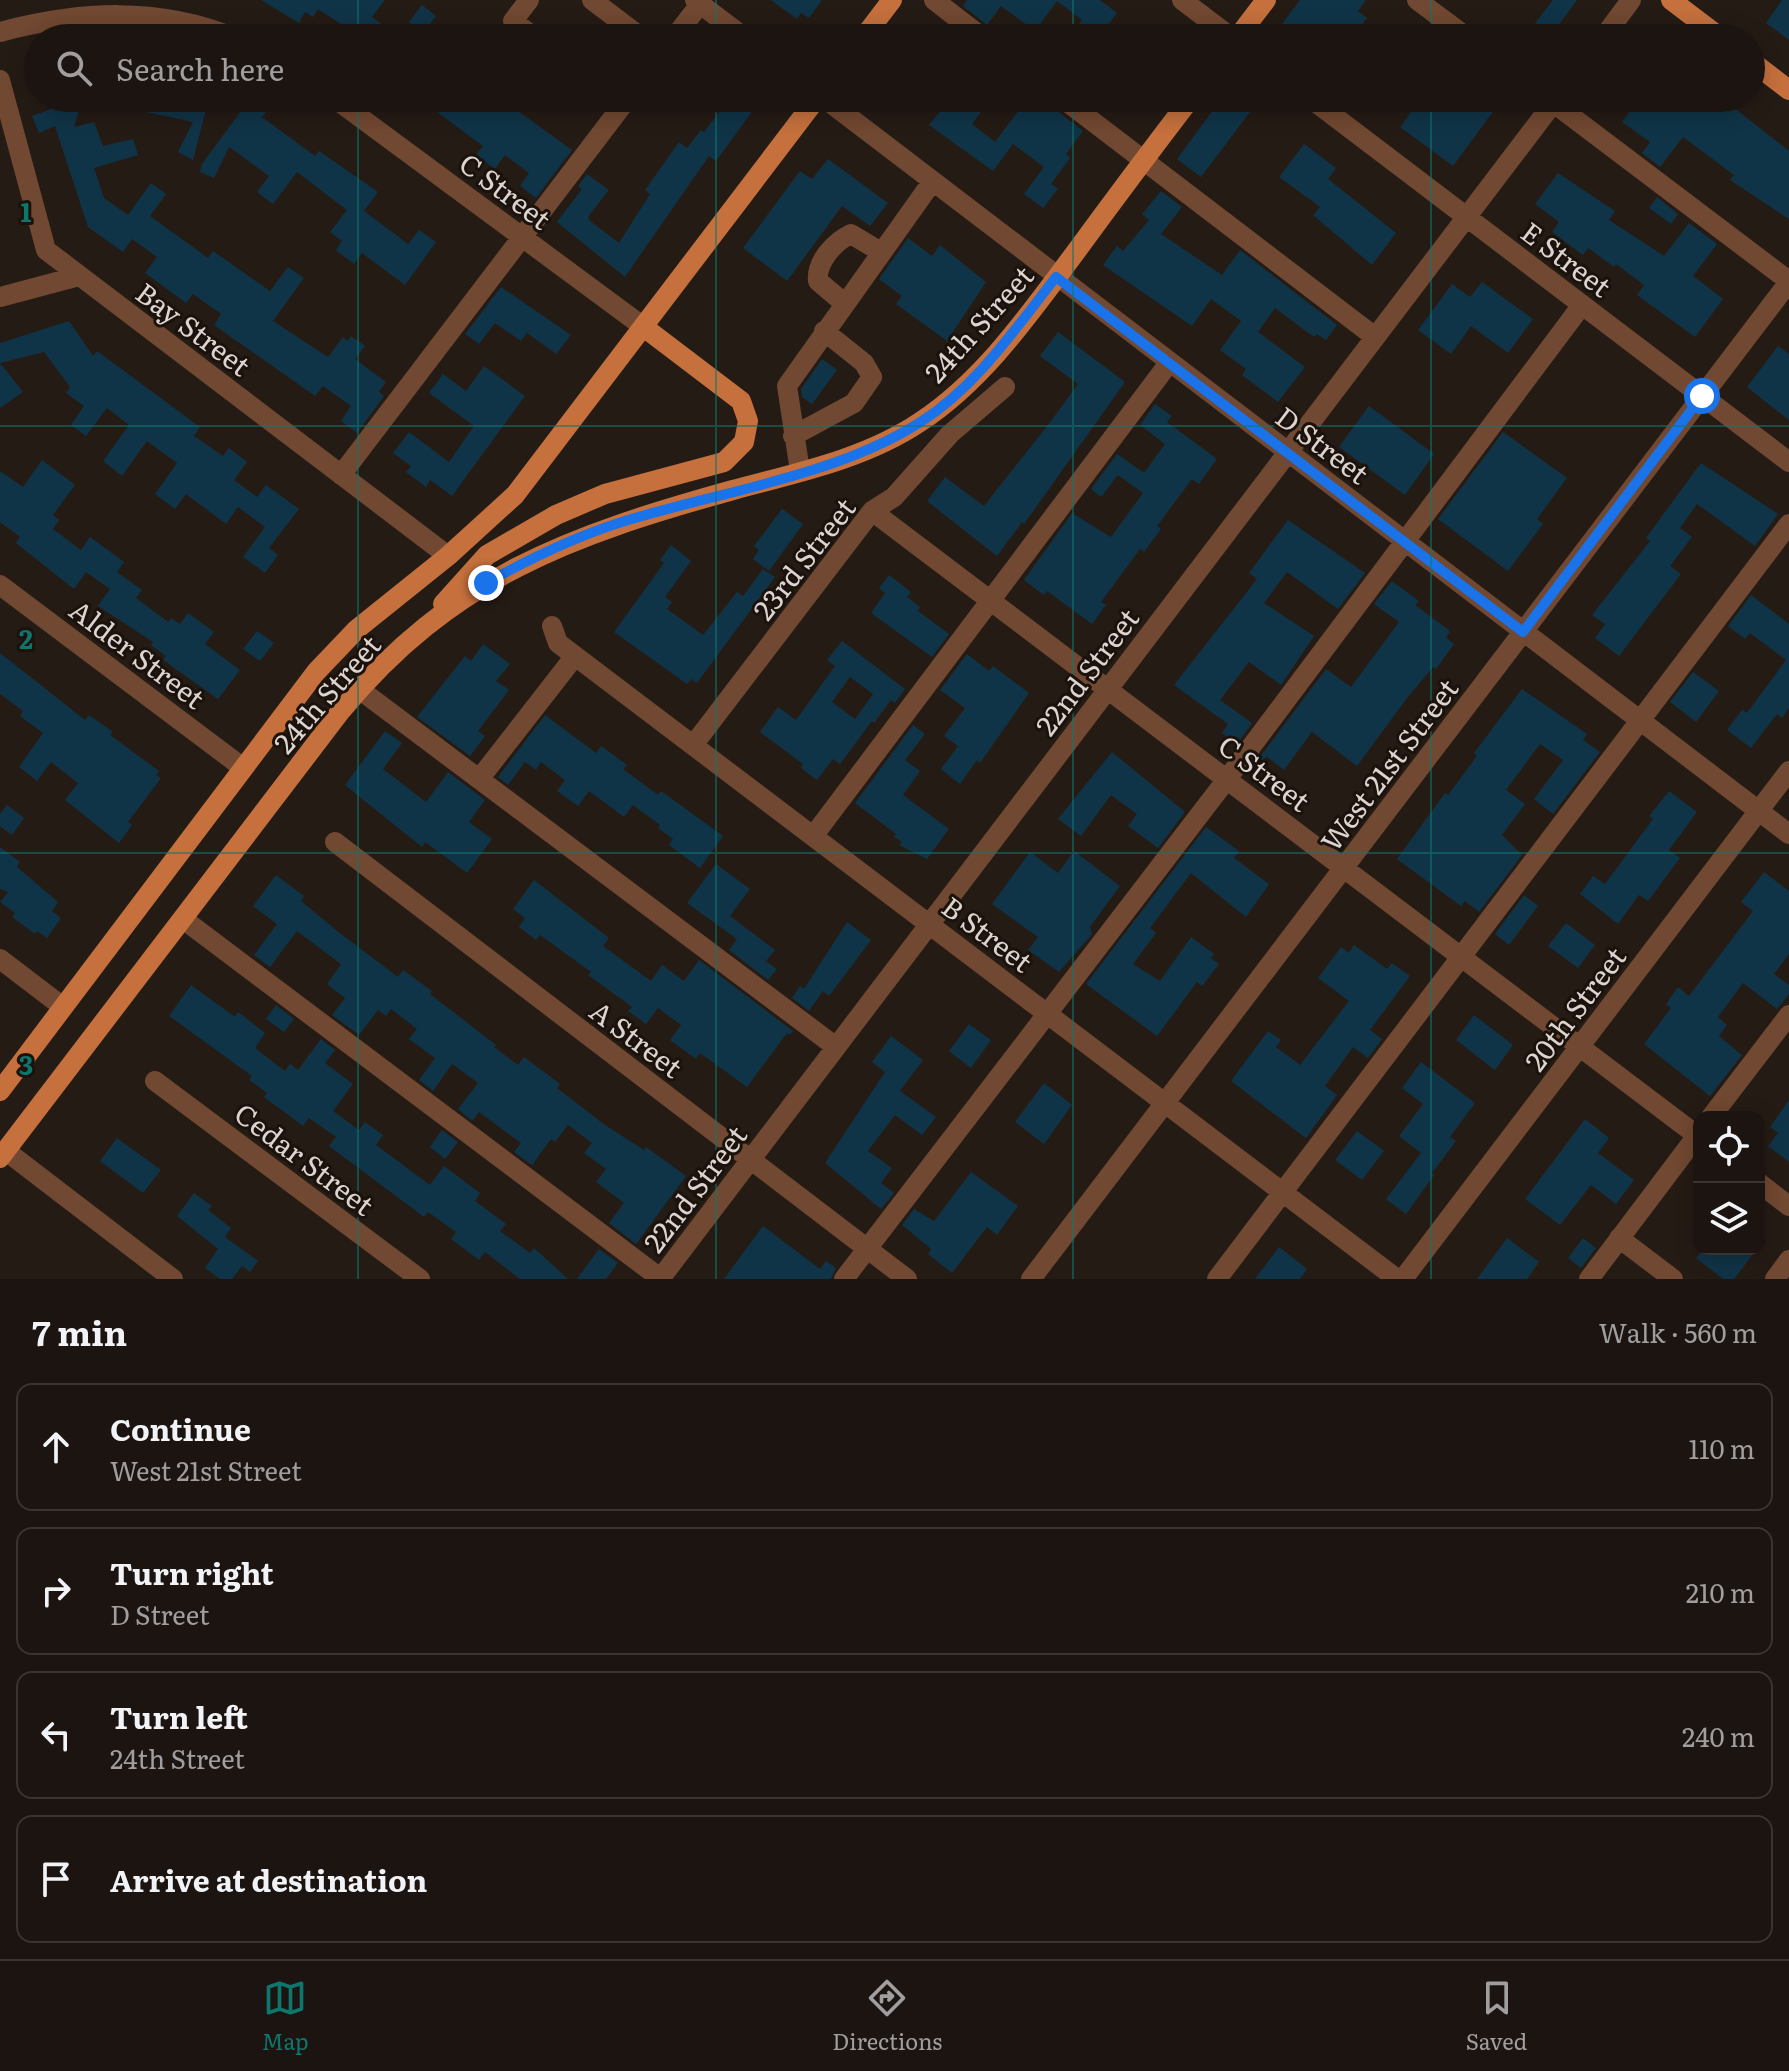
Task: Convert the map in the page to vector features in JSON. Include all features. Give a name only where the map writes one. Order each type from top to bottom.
[{"type":"main road","points":[[874,24],[892,0]]},
{"type":"main road","points":[[1246,24],[1266,0]]},
{"type":"main road","points":[[1671,0],[1703,24]]},
{"type":"main road","points":[[1765,72],[1789,90]]},
{"type":"main road","name":"24th Street","points":[[0,1091],[242,767],[337,648],[448,556],[515,495],[807,112]]},
{"type":"main road","points":[[1056,277],[1180,112]]},
{"type":"main road","name":"24th Street","points":[[3,1155],[359,689],[423,629],[486,583],[582,535],[800,471],[889,440],[921,422],[993,357],[1056,277]]},
{"type":"main road","points":[[423,629],[479,563],[507,541],[605,494],[724,462],[744,442],[748,421],[741,401],[645,328]]},
{"type":"street","points":[[517,24],[513,21],[529,0]]},
{"type":"street","points":[[592,0],[624,24]]},
{"type":"street","points":[[934,0],[965,24]]},
{"type":"street","points":[[1182,0],[1215,24]]},
{"type":"street","points":[[1417,0],[1449,24]]},
{"type":"street","points":[[1613,24],[1631,0]]},
{"type":"street","points":[[683,24],[697,2],[726,24]]},
{"type":"street","points":[[36,24],[72,16],[113,14],[191,24]]},
{"type":"street","points":[[0,32],[24,27]]},
{"type":"street","name":"Bay Street","points":[[0,80],[46,250],[448,556]]},
{"type":"street","name":"C Street","points":[[353,112],[645,328]]},
{"type":"street","points":[[341,475],[613,112]]},
{"type":"street","name":"D Street","points":[[842,112],[1789,834]]},
{"type":"street","points":[[1080,112],[1375,337]]},
{"type":"street","name":"E Street","points":[[1328,112],[1789,462]]},
{"type":"street","name":"22nd Street","points":[[660,1279],[1544,112]]},
{"type":"street","points":[[1569,112],[1789,282]]},
{"type":"street","points":[[800,471],[787,386],[932,182]]},
{"type":"street","points":[[844,303],[818,281],[817,270],[823,261],[851,234],[881,252]]},
{"type":"street","points":[[0,297],[79,276]]},
{"type":"street","name":"West 21st Street","points":[[1031,1279],[1789,282]]},
{"type":"street","points":[[844,1279],[1227,779],[1582,305]]},
{"type":"street","points":[[793,436],[854,403],[872,377],[864,363],[824,331]]},
{"type":"street","points":[[814,835],[1169,363]]},
{"type":"street","name":"23rd Street","points":[[694,744],[872,511],[894,497],[950,434],[1005,387]]},
{"type":"street","name":"C Street","points":[[872,511],[1693,1131]]},
{"type":"street","points":[[1217,1279],[1789,524]]},
{"type":"street","name":"Alder Street","points":[[0,585],[242,767]]},
{"type":"street","name":"B Street","points":[[552,626],[558,643],[1400,1279]]},
{"type":"street","points":[[480,778],[575,656]]},
{"type":"street","points":[[359,689],[836,1047]]},
{"type":"street","name":"20th Street","points":[[1400,1279],[1789,771]]},
{"type":"street","name":"A Street","points":[[335,842],[907,1279]]},
{"type":"street","points":[[183,919],[660,1279]]},
{"type":"street","points":[[0,959],[63,1007]]},
{"type":"street","points":[[1716,1111],[1789,1015]]},
{"type":"street","name":"Cedar Street","points":[[155,1081],[420,1279]]},
{"type":"street","points":[[1589,1279],[1693,1142]]},
{"type":"street","points":[[3,1155],[173,1279]]},
{"type":"street","points":[[1765,1188],[1789,1206]]},
{"type":"street","points":[[1619,1238],[1673,1279]]},
{"type":"street","points":[[1775,1279],[1789,1260]]},
{"type":"building","points":[[261,0],[385,0],[372,17],[381,24],[341,24],[318,9],[313,17],[305,12],[299,23]]},
{"type":"building","points":[[771,0],[822,0],[809,18],[801,13],[797,19]]},
{"type":"building","points":[[967,0],[1100,0],[1117,13],[1109,24],[1079,24],[1082,20],[1057,1],[1040,24],[1025,24],[1001,6],[986,24],[963,6]]},
{"type":"building","points":[[1300,0],[1366,0],[1358,11],[1367,18],[1362,24],[1282,24]]},
{"type":"building","points":[[1553,0],[1577,0],[1559,24],[1535,24]]},
{"type":"building","points":[[1782,0],[1789,0],[1789,40],[1766,23]]},
{"type":"building","points":[[422,5],[436,16],[430,24],[409,22]]},
{"type":"building","points":[[43,112],[79,112],[74,127],[94,122],[103,146],[133,139],[138,155],[94,168],[104,198],[128,215],[151,183],[166,194],[150,216],[208,258],[213,251],[270,291],[288,267],[304,278],[273,321],[328,357],[343,337],[348,341],[351,336],[365,346],[355,359],[386,382],[379,392],[384,396],[357,433],[341,421],[351,406],[323,386],[315,396],[214,325],[221,314],[193,294],[186,303],[145,273],[157,257],[132,239],[123,252],[88,227],[55,126],[39,133],[32,116]]},
{"type":"building","points":[[146,112],[205,112],[193,160],[178,152],[193,122]]},
{"type":"building","points":[[240,112],[266,112],[262,117],[315,156],[319,151],[378,192],[364,211],[408,244],[419,230],[436,242],[405,285],[362,253],[354,264],[336,250],[342,241],[330,232],[347,210],[297,172],[273,204],[257,192],[269,176],[229,147],[214,178],[200,172],[202,164]]},
{"type":"building","points":[[437,112],[519,112],[572,150],[536,198],[520,186],[529,173],[505,155],[495,169],[476,155],[483,146]]},
{"type":"building","points":[[719,112],[752,112],[716,161],[709,156],[625,277],[557,222],[582,189],[578,186],[587,174],[609,190],[588,217],[619,243],[650,194],[645,190],[679,142],[687,148],[701,130],[704,132]]},
{"type":"building","points":[[940,112],[981,112],[972,124],[995,142],[1018,112],[1059,112],[1083,131],[1066,154],[1070,158],[1051,184],[1058,189],[1043,208],[1024,194],[1044,167],[1013,144],[993,171],[929,125]]},
{"type":"building","points":[[1212,112],[1250,112],[1201,177],[1177,159]]},
{"type":"building","points":[[1411,112],[1493,112],[1453,166],[1400,127]]},
{"type":"building","points":[[1630,112],[1739,112],[1789,151],[1789,219],[1730,180],[1734,175],[1683,137],[1660,167],[1642,153],[1650,142],[1622,122]]},
{"type":"building","points":[[1304,144],[1336,168],[1328,179],[1396,233],[1372,265],[1313,215],[1320,207],[1279,177]]},
{"type":"building","points":[[828,159],[888,203],[870,226],[842,206],[787,281],[743,248],[800,171],[812,179]]},
{"type":"building","points":[[1558,173],[1615,211],[1609,220],[1664,256],[1689,223],[1717,244],[1693,276],[1723,299],[1695,337],[1637,295],[1644,285],[1616,264],[1614,267],[1588,248],[1583,255],[1552,232],[1559,222],[1535,204]]},
{"type":"building","points":[[1161,191],[1182,207],[1161,234],[1222,275],[1240,250],[1337,325],[1326,340],[1317,334],[1314,337],[1275,308],[1258,332],[1305,367],[1278,402],[1242,375],[1246,369],[1220,350],[1241,321],[1211,299],[1192,326],[1103,265],[1117,246],[1123,251],[1149,220],[1142,214]]},
{"type":"building","points":[[1657,197],[1678,214],[1671,224],[1649,208]]},
{"type":"building","points":[[908,238],[932,256],[940,245],[986,282],[947,341],[896,304],[902,296],[879,279]]},
{"type":"building","points":[[1482,282],[1533,319],[1508,353],[1471,326],[1451,354],[1418,330],[1452,284],[1470,297]]},
{"type":"building","points":[[501,287],[571,335],[556,354],[527,333],[521,341],[495,323],[479,344],[465,334]]},
{"type":"building","points":[[69,321],[93,356],[97,351],[200,427],[194,436],[223,456],[229,448],[247,462],[234,480],[257,497],[266,485],[299,509],[269,548],[278,555],[265,573],[243,557],[265,527],[238,507],[226,524],[186,494],[175,509],[155,494],[177,463],[147,441],[122,476],[103,461],[129,425],[107,408],[86,436],[71,425],[84,406],[66,393],[70,387],[44,352],[0,363],[0,343]]},
{"type":"building","points":[[1058,332],[1125,382],[1024,524],[1022,522],[997,556],[927,501],[945,477],[984,506],[1051,421],[1078,384],[1040,356]]},
{"type":"building","points":[[1778,346],[1789,354],[1789,420],[1747,387]]},
{"type":"building","points":[[822,359],[837,370],[812,404],[802,397],[801,389]]},
{"type":"building","points":[[0,363],[23,392],[0,408]]},
{"type":"building","points":[[484,366],[525,396],[452,496],[430,480],[426,487],[406,472],[411,466],[393,453],[409,432],[449,462],[474,426],[429,393],[443,374],[466,391]]},
{"type":"building","points":[[1155,404],[1172,416],[1167,422],[1217,459],[1199,484],[1192,479],[1157,526],[1161,529],[1144,552],[1140,549],[1101,602],[1106,605],[1092,624],[1047,591],[1044,595],[1024,580],[1072,513],[1111,537],[1143,493],[1118,475],[1101,497],[1091,489],[1117,454],[1144,473],[1165,444],[1140,425]]},
{"type":"building","points":[[1369,406],[1434,454],[1405,495],[1339,447]]},
{"type":"building","points":[[1503,432],[1567,478],[1537,519],[1543,524],[1508,571],[1438,519]]},
{"type":"building","points":[[42,460],[75,485],[53,515],[59,520],[53,529],[81,550],[90,537],[124,562],[117,572],[142,590],[136,598],[168,622],[171,618],[180,624],[188,613],[214,632],[205,644],[240,670],[218,699],[163,660],[166,656],[151,645],[153,642],[98,606],[110,589],[86,572],[74,589],[16,543],[20,537],[0,522],[0,471],[23,487]]},
{"type":"building","points":[[1701,463],[1778,514],[1755,546],[1697,504],[1680,528],[1692,537],[1670,566],[1681,574],[1619,656],[1595,638],[1605,624],[1592,615],[1650,541],[1646,538]]},
{"type":"building","points":[[782,509],[803,524],[769,571],[753,559],[759,550],[754,546]]},
{"type":"building","points":[[1288,520],[1365,573],[1338,609],[1287,572],[1264,603],[1314,636],[1281,685],[1249,662],[1220,700],[1252,723],[1237,744],[1222,733],[1228,724],[1174,685],[1257,579],[1249,573]]},
{"type":"building","points":[[671,545],[691,561],[665,597],[672,602],[667,609],[703,635],[737,592],[743,596],[763,569],[775,577],[697,683],[691,679],[687,684],[614,632],[664,563],[660,560]]},
{"type":"building","points":[[889,575],[911,592],[907,597],[920,607],[918,611],[949,634],[932,657],[871,613],[885,593],[879,588]]},
{"type":"building","points":[[1392,581],[1419,601],[1415,605],[1450,631],[1446,638],[1454,644],[1436,669],[1433,667],[1407,698],[1357,766],[1312,732],[1284,770],[1266,756],[1263,761],[1259,758],[1326,669],[1351,687],[1399,622],[1374,604]]},
{"type":"building","points":[[1751,595],[1789,624],[1789,708],[1782,718],[1777,714],[1751,748],[1727,730],[1742,710],[1747,713],[1786,660],[1750,633],[1745,639],[1728,626]]},
{"type":"building","points":[[257,631],[274,643],[260,661],[243,649]]},
{"type":"building","points":[[842,641],[905,689],[895,703],[891,700],[874,723],[872,721],[840,764],[833,759],[817,780],[801,768],[803,764],[760,732],[778,707],[796,720],[835,666],[827,660]],"holes":[[[850,677],[873,694],[855,719],[832,702]]]},
{"type":"building","points":[[483,644],[510,664],[496,681],[509,690],[478,731],[485,736],[470,756],[417,717],[465,656],[471,661]]},
{"type":"building","points":[[0,653],[85,720],[89,715],[113,732],[110,735],[159,771],[156,775],[161,778],[128,822],[132,825],[119,843],[65,800],[78,783],[51,762],[37,781],[19,767],[43,733],[20,716],[23,711],[0,694]]},
{"type":"building","points":[[967,654],[989,671],[993,666],[1029,693],[980,763],[977,760],[960,784],[941,769],[958,746],[944,736],[965,708],[940,690]]},
{"type":"building","points":[[1693,672],[1719,691],[1696,722],[1670,702]]},
{"type":"building","points":[[1522,689],[1587,734],[1583,740],[1600,752],[1553,814],[1534,799],[1563,760],[1540,744],[1506,790],[1525,804],[1502,835],[1522,855],[1479,912],[1465,901],[1461,906],[1397,859],[1445,793],[1448,795],[1477,756],[1474,753]]},
{"type":"building","points":[[545,715],[596,753],[601,746],[627,765],[623,769],[658,795],[661,791],[723,836],[700,868],[669,845],[673,839],[633,805],[624,817],[589,791],[578,806],[557,791],[565,780],[541,762],[536,770],[525,762],[508,785],[498,777]]},
{"type":"building","points":[[913,725],[925,734],[905,760],[920,771],[903,795],[949,829],[927,859],[899,845],[902,842],[894,837],[896,834],[855,803]]},
{"type":"building","points":[[385,731],[402,743],[383,769],[426,802],[448,772],[485,800],[469,822],[492,839],[467,873],[425,842],[422,847],[345,785]]},
{"type":"building","points":[[1112,752],[1185,812],[1158,848],[1128,826],[1137,814],[1111,795],[1081,836],[1058,819]]},
{"type":"building","points":[[1669,791],[1697,812],[1669,850],[1680,858],[1648,901],[1639,895],[1618,924],[1580,894],[1593,876],[1605,884],[1653,819],[1649,816]]},
{"type":"building","points":[[7,805],[24,818],[12,835],[0,826],[0,814]]},
{"type":"building","points":[[1206,827],[1239,851],[1234,858],[1269,884],[1246,917],[1191,873],[1150,928],[1156,933],[1133,964],[1160,981],[1191,937],[1214,954],[1211,958],[1219,964],[1202,986],[1197,982],[1157,1036],[1086,984]]},
{"type":"building","points":[[0,847],[20,862],[17,867],[58,902],[52,911],[61,918],[47,938],[37,931],[35,934],[12,917],[15,913],[0,902],[8,892],[0,889]]},
{"type":"building","points":[[1074,851],[1120,886],[1090,927],[1092,934],[1059,972],[1028,950],[1038,937],[992,904],[1030,852],[1058,873]]},
{"type":"building","points":[[716,864],[750,889],[730,916],[775,950],[766,961],[749,949],[777,969],[768,980],[729,950],[737,939],[687,903]]},
{"type":"building","points":[[1764,872],[1789,891],[1789,954],[1774,974],[1789,985],[1789,994],[1777,1009],[1743,983],[1718,1017],[1727,1025],[1719,1036],[1742,1055],[1710,1096],[1644,1044],[1671,1008],[1666,1004],[1678,987],[1689,996],[1753,911],[1741,902]]},
{"type":"building","points":[[276,875],[304,896],[301,901],[398,977],[403,970],[518,1065],[524,1057],[560,1084],[557,1088],[605,1125],[644,1150],[646,1147],[686,1176],[636,1244],[609,1223],[624,1203],[596,1182],[606,1169],[584,1153],[592,1143],[568,1125],[555,1142],[551,1139],[532,1165],[514,1152],[521,1143],[479,1112],[472,1121],[458,1109],[478,1083],[452,1064],[433,1091],[419,1080],[435,1058],[409,1039],[417,1029],[391,1009],[386,1016],[378,1010],[359,1035],[332,1015],[345,998],[327,984],[341,964],[297,931],[270,967],[254,955],[277,924],[253,906]]},
{"type":"building","points":[[534,880],[609,938],[603,946],[651,981],[662,965],[684,981],[699,960],[793,1031],[790,1035],[787,1033],[747,1087],[700,1053],[696,1059],[670,1040],[681,1025],[658,1008],[646,1024],[628,1011],[632,1007],[588,975],[591,972],[540,935],[536,940],[519,927],[525,918],[513,909]]},
{"type":"building","points":[[1524,895],[1538,906],[1509,945],[1495,934]]},
{"type":"building","points":[[847,922],[871,940],[829,996],[823,991],[809,1011],[792,998],[800,986],[804,989]]},
{"type":"building","points":[[1566,923],[1595,945],[1578,968],[1548,946]]},
{"type":"building","points":[[1354,945],[1387,969],[1392,963],[1410,976],[1370,1030],[1382,1039],[1368,1058],[1353,1047],[1325,1086],[1337,1095],[1306,1138],[1231,1081],[1268,1031],[1281,1040],[1276,1047],[1300,1065],[1349,1001],[1318,978],[1341,947],[1349,953]]},
{"type":"building","points":[[191,985],[235,1017],[238,1012],[265,1033],[255,1048],[285,1071],[290,1064],[298,1070],[321,1039],[335,1050],[325,1063],[353,1084],[333,1111],[359,1130],[365,1122],[383,1135],[376,1145],[430,1185],[444,1166],[480,1193],[475,1201],[506,1224],[500,1231],[530,1253],[534,1248],[568,1279],[520,1279],[485,1252],[479,1260],[451,1239],[456,1232],[428,1212],[424,1217],[329,1146],[336,1137],[309,1118],[303,1126],[264,1097],[267,1093],[249,1080],[252,1076],[169,1016]]},
{"type":"building","points":[[276,1005],[294,1019],[284,1032],[266,1019]]},
{"type":"building","points":[[1474,1015],[1513,1045],[1495,1070],[1456,1040]]},
{"type":"building","points":[[969,1024],[991,1040],[971,1068],[949,1051]]},
{"type":"building","points":[[891,1036],[923,1060],[900,1091],[936,1117],[922,1135],[895,1115],[868,1151],[892,1168],[881,1183],[894,1193],[881,1209],[825,1163],[885,1072],[872,1062]]},
{"type":"building","points":[[1421,1062],[1475,1103],[1450,1137],[1456,1141],[1406,1214],[1386,1199],[1421,1153],[1399,1136],[1423,1104],[1402,1088]]},
{"type":"building","points":[[1044,1083],[1072,1105],[1044,1144],[1015,1122]]},
{"type":"building","points":[[1789,1100],[1789,1162],[1768,1146],[1778,1133],[1770,1127]]},
{"type":"building","points":[[1585,1119],[1609,1138],[1598,1153],[1634,1180],[1616,1204],[1591,1185],[1560,1225],[1525,1199]]},
{"type":"building","points":[[442,1130],[458,1142],[445,1159],[430,1147]]},
{"type":"building","points":[[1357,1131],[1384,1151],[1362,1180],[1335,1160]]},
{"type":"building","points":[[117,1138],[161,1170],[143,1193],[100,1161]]},
{"type":"building","points":[[971,1172],[1018,1206],[997,1235],[987,1227],[952,1273],[928,1254],[931,1249],[902,1225],[914,1209],[934,1221]]},
{"type":"building","points":[[194,1193],[212,1206],[208,1210],[231,1228],[225,1237],[258,1261],[250,1272],[242,1266],[232,1279],[220,1279],[205,1268],[218,1249],[177,1216]]},
{"type":"building","points":[[763,1226],[820,1269],[826,1261],[836,1268],[831,1279],[724,1279]]},
{"type":"building","points":[[1507,1238],[1539,1262],[1527,1279],[1477,1279]]},
{"type":"building","points":[[1583,1238],[1596,1248],[1581,1268],[1568,1258]]},
{"type":"building","points":[[1279,1247],[1307,1269],[1300,1279],[1255,1279]]},
{"type":"building","points":[[599,1249],[618,1263],[606,1279],[577,1279]]},
{"type":"building","points":[[1699,1255],[1752,1255],[1734,1279],[1723,1279],[1696,1258]]},
{"type":"route","points":[[486,583],[582,535],[825,464],[889,440],[921,422],[977,374],[1056,277],[1523,632],[1702,396]]}]
